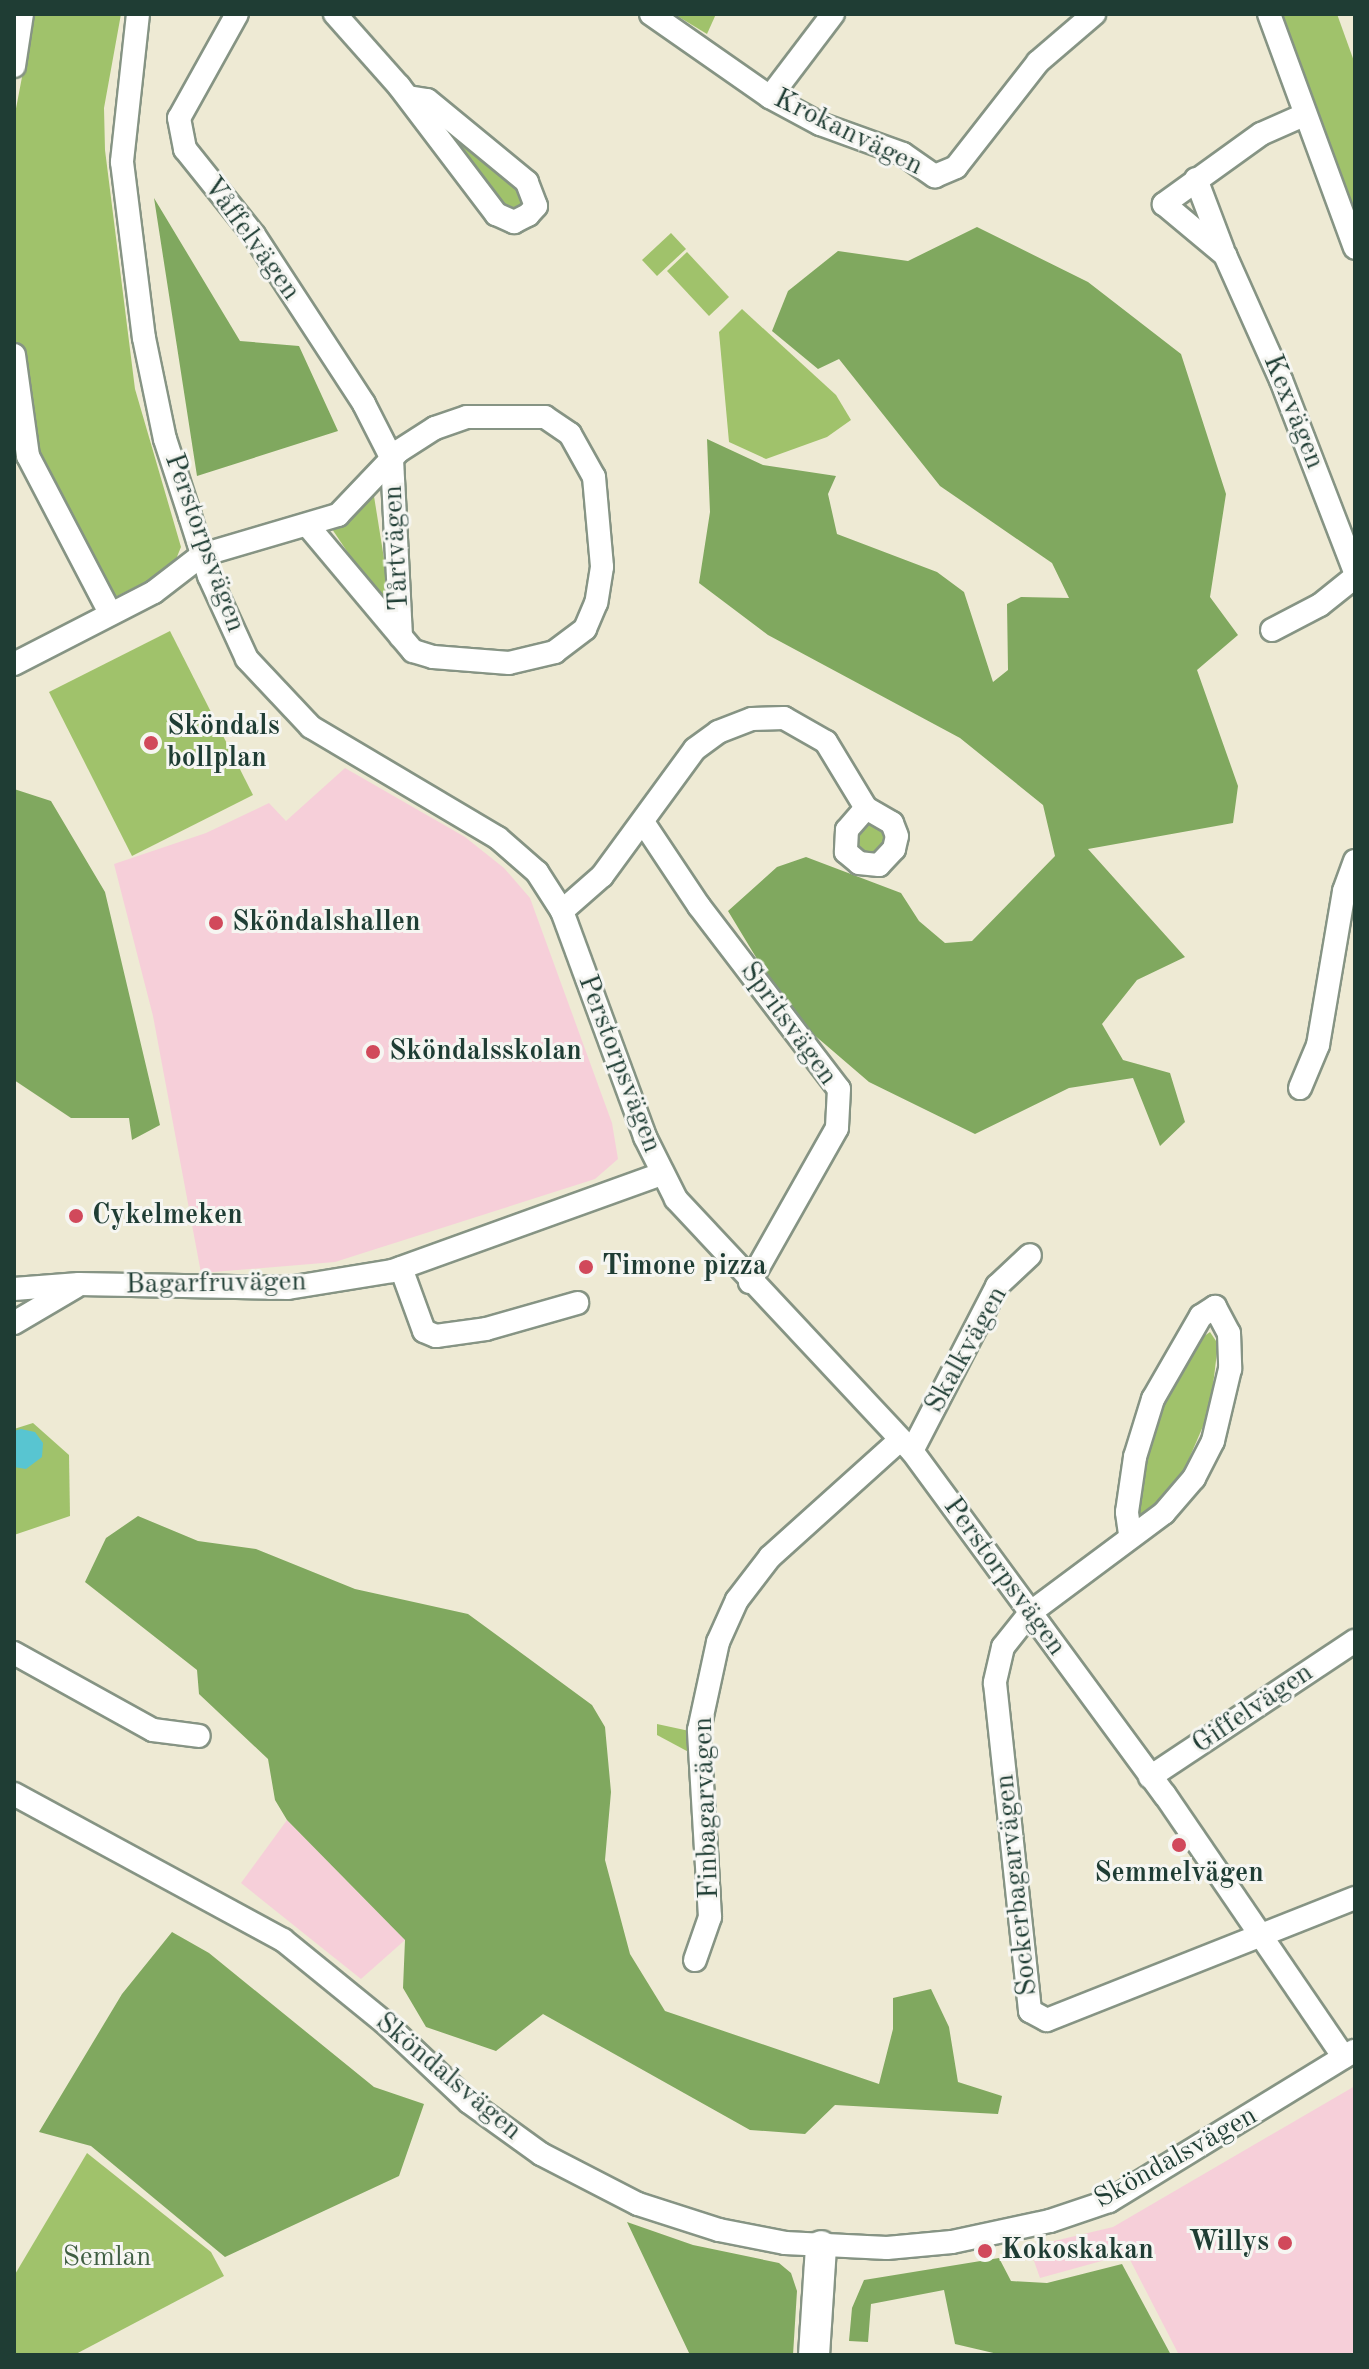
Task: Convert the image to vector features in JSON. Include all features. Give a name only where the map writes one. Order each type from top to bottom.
[{"type":"street","points":[[14,66],[22,14]]},
{"type":"street","name":"Perstorpsvägen","points":[[138,14],[122,162],[144,338],[165,439],[202,555],[247,659],[284,700],[322,734],[498,838],[537,872],[562,911],[661,1174],[676,1199],[750,1282],[906,1446],[1349,2054]]},
{"type":"street","name":"Våffelvägen","points":[[237,14],[179,118],[185,149],[254,235],[364,404],[392,459]]},
{"type":"street","points":[[335,14],[408,97],[496,214],[514,222],[528,215],[536,206],[527,182],[427,100],[408,97]]},
{"type":"street","name":"Krokanvägen","points":[[651,14],[770,97],[820,124],[903,154],[935,176],[945,174],[1038,62],[1094,14]]},
{"type":"street","points":[[770,97],[833,14]]},
{"type":"street","points":[[1269,14],[1355,248]]},
{"type":"street","name":"Kexvägen","points":[[1225,255],[1164,204],[1261,134],[1304,115]]},
{"type":"street","name":"Kexvägen","points":[[1196,179],[1225,255],[1281,380],[1355,575],[1320,605],[1272,630]]},
{"type":"street","points":[[14,355],[28,456],[110,613]]},
{"type":"street","name":"Tårtvägen","points":[[202,555],[338,515],[392,459],[435,428],[467,417],[545,417],[570,434],[594,477],[602,567],[596,603],[585,629],[555,652],[509,663],[433,657],[413,651],[308,526]]},
{"type":"street","name":"Tårtvägen","points":[[392,459],[401,637]]},
{"type":"street","points":[[14,664],[154,592],[202,555]]},
{"type":"street","points":[[562,911],[602,876],[695,749],[718,732],[769,716],[798,723],[826,742],[866,808]]},
{"type":"street","name":"Spritsvägen","points":[[643,822],[699,906],[839,1089],[837,1128],[750,1282]]},
{"type":"street","points":[[1300,1088],[1318,1045],[1344,891],[1355,861]]},
{"type":"street","name":"Bagarfruvägen","points":[[14,1289],[79,1284],[288,1288],[401,1268],[661,1174]]},
{"type":"street","name":"Skalkvägen","points":[[906,1446],[997,1286],[1030,1255]]},
{"type":"street","points":[[401,1268],[424,1331],[436,1336],[486,1329],[577,1303]]},
{"type":"street","points":[[14,1323],[79,1284]]},
{"type":"street","points":[[1030,1613],[1108,1558],[1130,1534],[1164,1513],[1194,1478],[1213,1441],[1230,1369],[1229,1333],[1215,1307],[1201,1316],[1153,1399],[1135,1457],[1127,1512],[1130,1534]]},
{"type":"street","name":"Finbagarvägen","points":[[695,1960],[710,1917],[699,1730],[718,1642],[737,1600],[770,1557],[906,1446]]},
{"type":"street","name":"Sockerbagarvägen","points":[[1030,1613],[1003,1647],[995,1683],[1030,2011],[1047,2020],[1264,1936]]},
{"type":"street","name":"Giffelvägen","points":[[1150,1777],[1355,1641]]},
{"type":"street","points":[[14,1653],[153,1730],[199,1736]]},
{"type":"street","name":"Sköndalsvägen","points":[[14,1794],[283,1940],[384,2022],[469,2102],[598,2187],[719,2230],[821,2246],[952,2242],[1050,2221],[1109,2201],[1203,2148],[1349,2054]]},
{"type":"street","points":[[1264,1936],[1355,1898]]},
{"type":"street","points":[[814,2355],[821,2246]]},
{"type":"shaded area","name":"Sköndalsskolan","points":[[345,768],[465,837],[504,868],[530,898],[612,1123],[618,1159],[595,1179],[335,1262],[201,1273],[153,1016],[114,864],[206,833],[269,803],[286,821]]},
{"type":"shaded area","points":[[287,1820],[405,1940],[361,1979],[241,1883]]},
{"type":"shaded area","points":[[1355,2086],[1355,2355],[1179,2355],[1127,2254],[1040,2278],[1029,2247],[1113,2227]]},
{"type":"green space","points":[[34,14],[121,14],[104,108],[105,150],[135,389],[181,547],[172,569],[107,601],[27,444],[14,339],[14,119]]},
{"type":"green space","points":[[674,14],[716,14],[707,34]]},
{"type":"green space","points":[[1283,14],[1337,14],[1355,64],[1355,218],[1304,87]]},
{"type":"green space","points":[[433,115],[523,191],[525,202],[518,211],[506,210]]},
{"type":"green space","points":[[154,198],[240,341],[299,346],[338,431],[197,476]]},
{"type":"green space","points":[[977,227],[1088,282],[1181,354],[1226,494],[1210,597],[1238,635],[1197,670],[1238,786],[1233,823],[1088,849],[1185,957],[1137,980],[1102,1024],[1123,1060],[1170,1073],[1185,1122],[1160,1146],[1133,1078],[1069,1088],[975,1134],[869,1082],[791,1015],[728,911],[777,867],[806,857],[901,893],[919,921],[945,943],[972,941],[1055,856],[1043,805],[960,738],[768,635],[699,583],[710,512],[707,439],[763,465],[836,476],[828,494],[837,534],[937,572],[964,592],[993,682],[1008,670],[1007,604],[1021,597],[1069,598],[1052,563],[940,486],[839,359],[818,369],[772,331],[788,291],[838,251],[908,261]]},
{"type":"green space","points":[[671,233],[686,249],[657,276],[642,260]]},
{"type":"green space","points":[[687,252],[729,297],[709,316],[667,271]]},
{"type":"green space","points":[[742,309],[836,395],[851,420],[827,437],[766,459],[729,442],[719,332]]},
{"type":"green space","points":[[373,490],[390,596],[386,601],[379,599],[330,526]]},
{"type":"green space","name":"Sköndals bollplan","points":[[170,631],[253,795],[132,856],[49,692]]},
{"type":"green space","points":[[14,789],[51,801],[105,892],[160,1125],[132,1140],[129,1118],[71,1118],[14,1080]]},
{"type":"green space","points":[[871,823],[882,828],[887,839],[882,850],[871,855],[860,850],[855,839],[860,828]]},
{"type":"green space","points":[[1210,1332],[1218,1344],[1210,1410],[1176,1489],[1145,1517],[1136,1511],[1137,1499],[1154,1420],[1197,1341]]},
{"type":"green space","points":[[33,1423],[69,1455],[70,1516],[14,1535],[14,1429]]},
{"type":"green space","points":[[138,1516],[198,1541],[256,1549],[355,1589],[468,1614],[592,1705],[605,1727],[611,1792],[605,1860],[630,1954],[665,2011],[879,2084],[893,2029],[893,1998],[931,1989],[949,2027],[958,2082],[1002,2096],[998,2114],[835,2105],[805,2134],[750,2130],[543,2014],[496,2051],[426,2027],[403,1988],[405,1940],[287,1820],[275,1800],[268,1759],[199,1694],[197,1670],[85,1582],[106,1538]]},
{"type":"green space","points":[[657,1724],[694,1732],[698,1757],[657,1735]]},
{"type":"green space","points":[[172,1932],[209,1953],[374,2087],[424,2104],[399,2176],[225,2257],[91,2146],[39,2132],[122,1994]]},
{"type":"green space","name":"Semlan","points":[[87,2153],[211,2252],[224,2276],[74,2355],[14,2355],[14,2276]]},
{"type":"green space","points":[[627,2222],[693,2245],[779,2263],[791,2273],[797,2291],[793,2355],[690,2355]]},
{"type":"green space","points":[[999,2258],[1011,2281],[1047,2283],[1122,2264],[1171,2355],[1002,2355],[955,2344],[944,2290],[871,2304],[868,2342],[849,2341],[852,2308],[864,2280]]},
{"type":"water","points":[[14,1431],[35,1432],[43,1443],[42,1457],[26,1469],[14,1467]]},
{"type":"place","name":"Sköndals bollplan","points":[[151,743]]},
{"type":"place","name":"Sköndalshallen","points":[[216,923]]},
{"type":"place","name":"Sköndalsskolan","points":[[373,1052]]},
{"type":"place","name":"Cykelmeken","points":[[76,1216]]},
{"type":"place","name":"Timone pizza","points":[[586,1267]]},
{"type":"place","name":"Semmelvägen","points":[[1179,1845]]},
{"type":"place","name":"Willys","points":[[1285,2243]]},
{"type":"place","name":"Kokoskakan","points":[[985,2251]]}]
